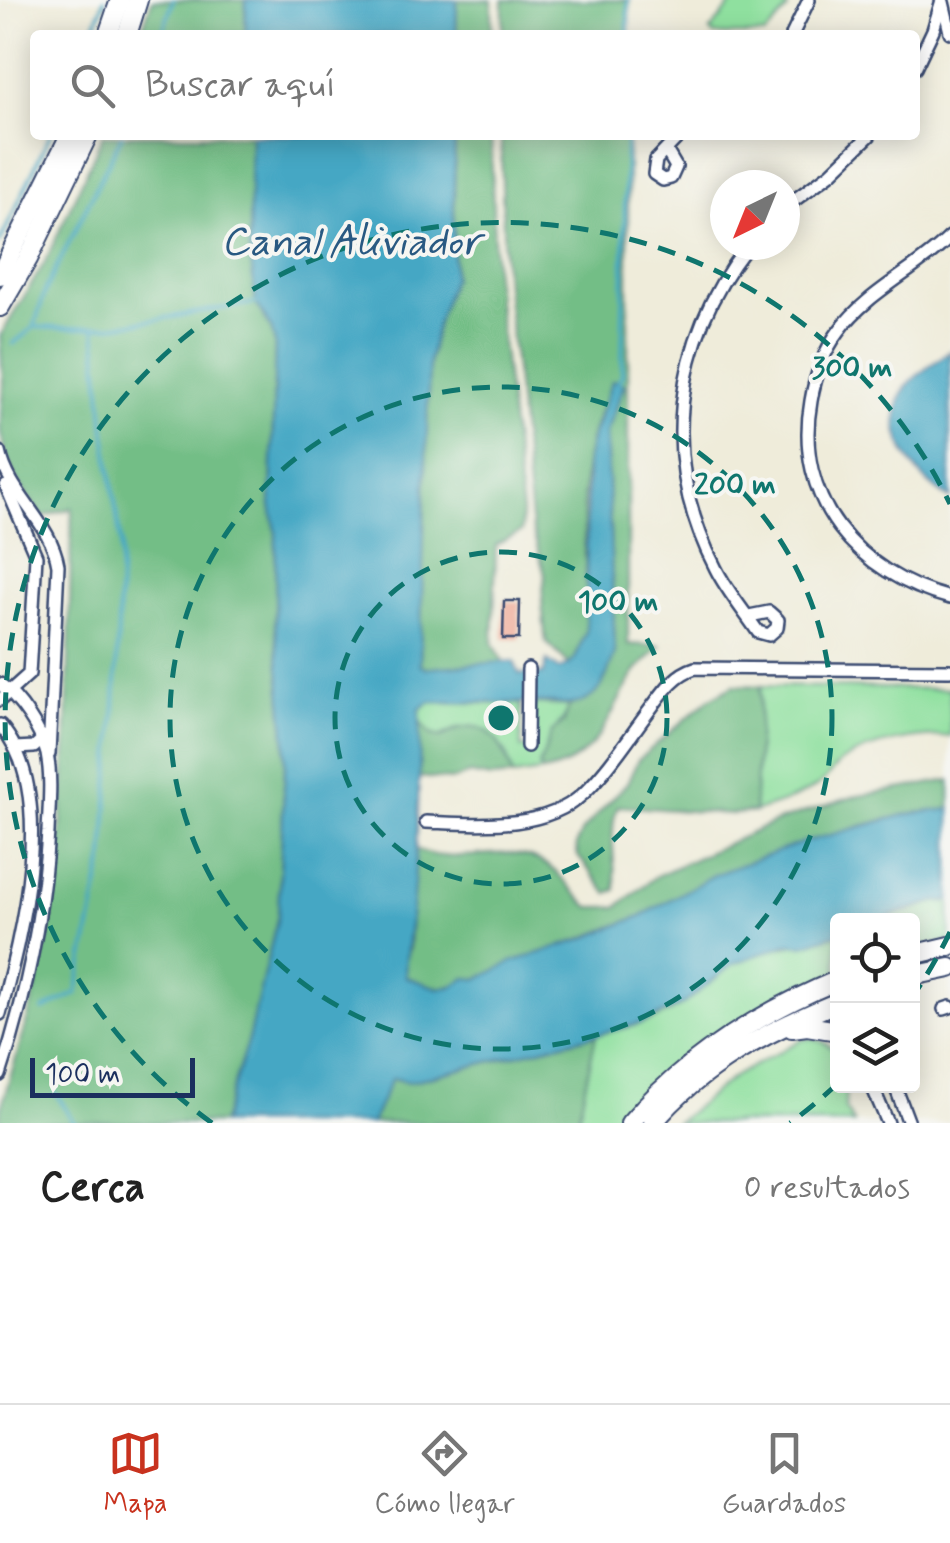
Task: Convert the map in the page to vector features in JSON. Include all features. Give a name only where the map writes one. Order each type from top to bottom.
[{"type":"street","points":[[110,30],[120,0]]},
{"type":"street","points":[[128,30],[138,0]]},
{"type":"street","points":[[794,30],[809,0]]},
{"type":"street","points":[[942,0],[950,32]]},
{"type":"street","points":[[920,57],[942,0]]},
{"type":"street","points":[[0,274],[67,140]]},
{"type":"street","points":[[0,308],[28,260],[86,140]]},
{"type":"street","points":[[666,150],[675,140]]},
{"type":"street","points":[[800,196],[865,140]]},
{"type":"street","points":[[950,237],[863,306],[839,331],[813,386],[808,436],[809,456],[824,504],[854,546],[888,574],[950,598]]},
{"type":"street","points":[[738,260],[718,290],[696,338],[682,400],[681,437],[684,483],[704,542],[726,587],[749,616]]},
{"type":"street","points":[[0,452],[13,486],[56,550],[58,566],[46,736],[48,838],[30,963],[0,1075]]},
{"type":"street","points":[[0,473],[36,556],[31,666],[23,682],[3,692],[46,736]]},
{"type":"street","points":[[426,822],[530,818],[570,802],[601,774],[674,679],[695,668],[950,670]]},
{"type":"street","points":[[527,746],[528,669]]},
{"type":"street","points":[[0,726],[27,775],[33,820],[20,932],[0,1014]]},
{"type":"street","points":[[15,748],[34,746],[46,736]]},
{"type":"street","points":[[920,953],[950,946]]},
{"type":"street","points":[[920,974],[950,968]]},
{"type":"street","points":[[630,1123],[660,1090],[710,1049],[774,1010],[830,987]]},
{"type":"street","points":[[653,1123],[715,1067],[777,1030],[836,1003]]},
{"type":"street","points":[[777,1030],[807,1026],[830,1030]]},
{"type":"street","points":[[875,1093],[888,1123]]},
{"type":"street","points":[[898,1093],[909,1123]]},
{"type":"green space","points":[[152,0],[246,0],[245,30],[142,30]]},
{"type":"green space","points":[[457,0],[492,0],[492,30],[456,30]]},
{"type":"green space","points":[[503,0],[629,0],[629,30],[503,30]]},
{"type":"green space","points":[[735,0],[776,0],[788,9],[769,30],[712,30]]},
{"type":"green space","points":[[101,140],[251,140],[256,303],[275,343],[271,505],[276,532],[275,624],[286,745],[278,916],[248,1040],[222,1123],[0,1123],[0,1110],[49,926],[61,822],[67,717],[72,508],[42,517],[17,481],[0,430],[0,336],[45,262]]},
{"type":"green space","points":[[455,140],[491,140],[495,281],[522,512],[521,532],[496,545],[493,643],[504,663],[427,668],[420,665],[420,622],[429,361],[453,277]]},
{"type":"green space","points":[[501,140],[628,140],[628,644],[660,646],[636,672],[589,748],[561,767],[542,772],[539,766],[552,732],[564,722],[569,706],[600,686],[615,652],[606,432],[624,386],[602,407],[586,461],[586,632],[571,666],[546,642],[542,601],[545,575],[532,528],[504,267]]},
{"type":"green space","points":[[734,685],[761,686],[754,812],[618,806],[613,835],[616,890],[607,893],[578,856],[576,844],[582,831],[627,783],[638,760],[709,699]]},
{"type":"green space","points":[[761,686],[950,689],[950,736],[909,739],[867,749],[842,761],[812,789],[754,812]]},
{"type":"green space","points":[[430,702],[521,704],[521,748],[531,748],[533,704],[569,706],[548,741],[540,766],[542,772],[513,776],[505,751],[459,728],[439,737],[430,734],[420,722],[420,709]]},
{"type":"green space","points":[[420,722],[430,734],[439,737],[461,728],[482,728],[496,740],[513,776],[491,778],[470,774],[452,780],[419,777]]},
{"type":"green space","points":[[950,780],[950,809],[861,826],[716,874],[641,916],[477,979],[442,987],[406,977],[403,965],[409,949],[415,848],[445,856],[523,855],[553,870],[590,907],[617,907],[656,876],[778,821],[853,797]]},
{"type":"green space","points":[[950,901],[950,941],[920,947],[920,913],[902,913]]},
{"type":"green space","points":[[830,936],[830,978],[624,1123],[577,1123],[596,1035],[664,1015],[720,972],[771,949]]},
{"type":"green space","points":[[596,1035],[577,1123],[371,1123],[391,1078],[409,1082]]},
{"type":"green space","points":[[811,1038],[830,1047],[830,1093],[846,1093],[845,1109],[854,1123],[676,1123],[733,1077]]},
{"type":"water","points":[[246,0],[457,0],[456,30],[245,30]]},
{"type":"water","name":"Canal Aliviador","points":[[251,140],[455,140],[453,277],[429,361],[420,665],[427,668],[514,661],[519,674],[543,674],[547,661],[559,669],[575,659],[586,632],[590,443],[612,381],[624,385],[606,432],[615,652],[611,665],[595,694],[578,703],[430,702],[420,709],[416,852],[406,977],[438,988],[451,987],[466,978],[478,979],[514,961],[641,916],[716,874],[804,842],[908,814],[950,809],[950,901],[900,913],[830,913],[830,936],[804,945],[787,944],[733,964],[682,1005],[642,1023],[409,1082],[392,1078],[371,1123],[222,1123],[248,1040],[278,916],[286,745],[275,624],[276,532],[271,505],[275,343],[256,303],[249,244]]},
{"type":"water","points":[[950,351],[950,499],[913,465],[898,435],[896,418],[907,386]]},
{"type":"building","points":[[504,601],[520,601],[519,639],[503,639]]},
{"type":"waterway","points":[[94,30],[104,0]]},
{"type":"waterway","points":[[164,30],[173,0]]},
{"type":"waterway","points":[[628,0],[628,30]]},
{"type":"waterway","points":[[0,242],[48,140]]},
{"type":"waterway","points":[[13,344],[34,327],[46,289],[120,140]]},
{"type":"waterway","points":[[619,381],[626,140]]},
{"type":"waterway","points":[[34,327],[118,325],[256,303]]},
{"type":"waterway","points":[[43,1010],[77,993],[104,857],[121,544],[95,329]]},
{"type":"waterway","points":[[56,1093],[74,1123]]}]
